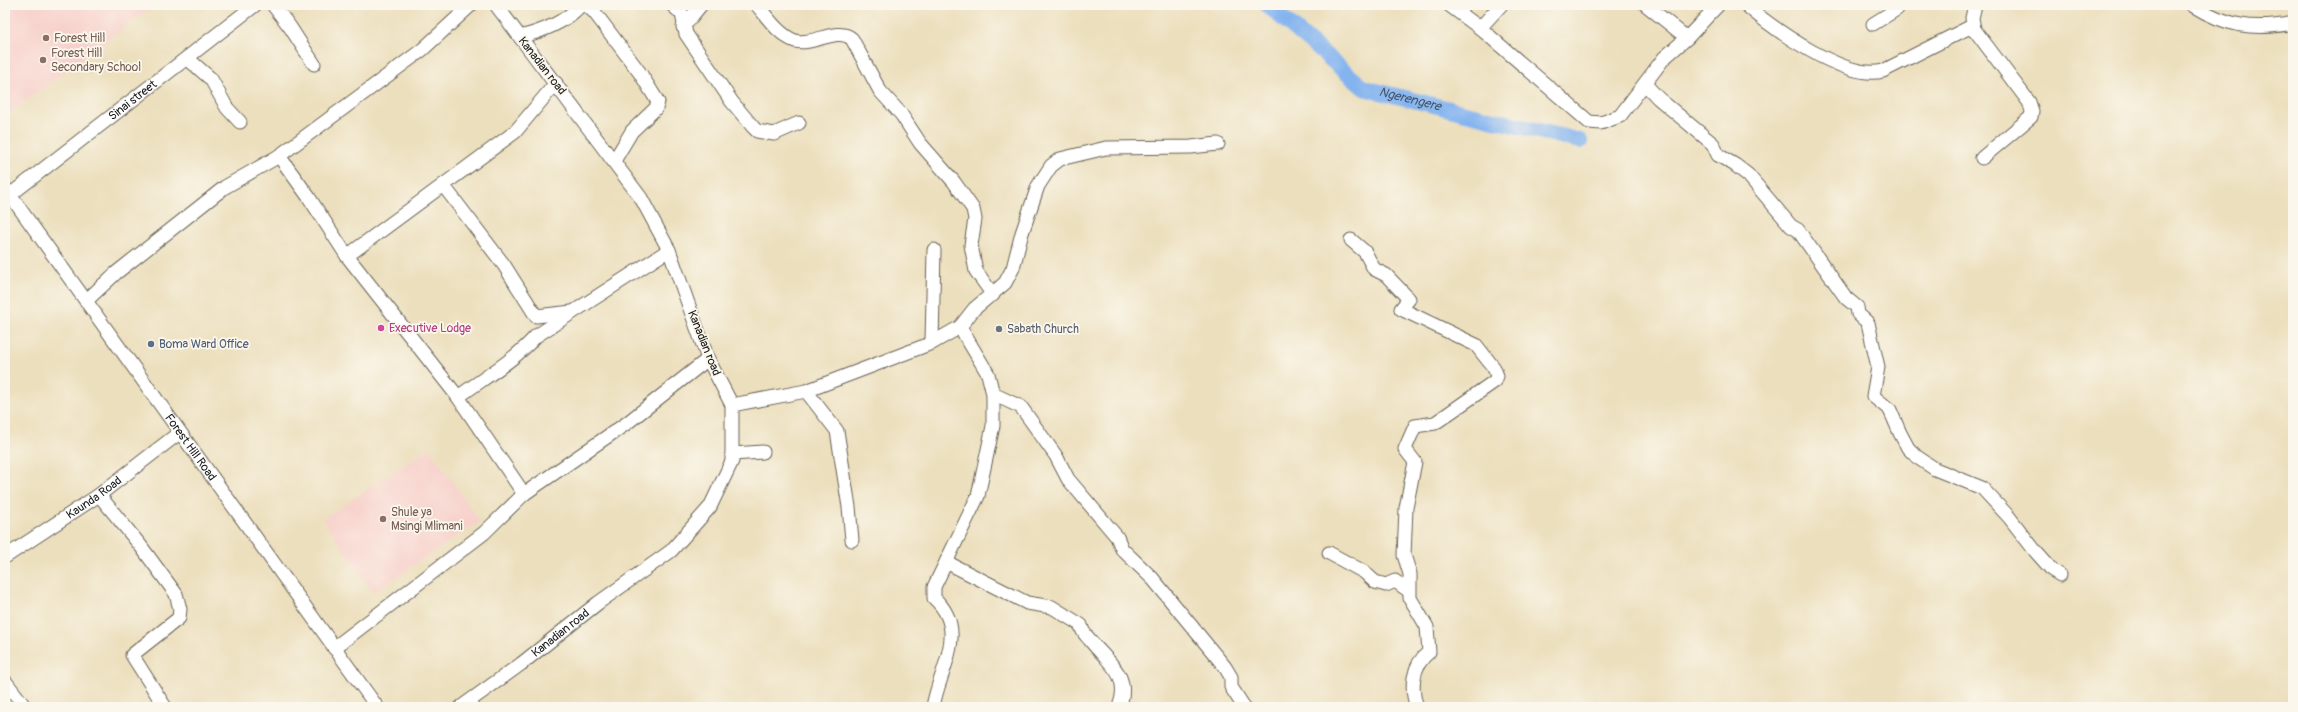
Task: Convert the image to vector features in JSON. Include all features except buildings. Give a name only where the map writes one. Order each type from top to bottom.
[{"type":"street","name":"Sinai street","points":[[8,191],[187,58],[255,5]]},
{"type":"street","points":[[273,5],[290,27],[314,64]]},
{"type":"street","points":[[86,300],[116,273],[225,187],[279,156],[422,50],[471,5]]},
{"type":"street","name":"Kanadian road","points":[[460,707],[521,664],[598,603],[671,551],[710,507],[729,470],[732,454],[732,405],[708,359],[670,250],[641,198],[496,5]]},
{"type":"street","points":[[520,37],[550,28],[564,20],[582,5]]},
{"type":"street","points":[[586,5],[595,14],[640,73],[658,102],[656,108],[632,131],[614,161]]},
{"type":"street","points":[[672,5],[682,14],[683,27],[732,102],[753,127],[758,131],[774,134],[799,123]]},
{"type":"street","points":[[683,27],[701,5]]},
{"type":"street","points":[[757,5],[774,25],[794,40],[809,41],[841,34],[852,39],[878,88],[901,114],[920,142],[954,182],[973,209],[976,219],[971,245],[976,271],[993,294]]},
{"type":"street","points":[[1448,5],[1480,28],[1592,123],[1604,122],[1620,116],[1664,58],[1687,38],[1718,5]]},
{"type":"street","points":[[1480,28],[1501,5]]},
{"type":"street","points":[[1646,5],[1687,38]]},
{"type":"street","points":[[1746,5],[1811,51],[1834,63],[1869,73],[1883,71],[1972,26]]},
{"type":"street","points":[[1873,24],[1897,9],[1898,5]]},
{"type":"street","points":[[1975,5],[1972,26],[2029,102],[2032,111],[2031,117],[1982,158]]},
{"type":"street","points":[[2192,5],[2208,15],[2245,27],[2293,23]]},
{"type":"street","points":[[187,58],[211,79],[227,108],[240,122]]},
{"type":"street","points":[[347,256],[515,132],[556,83]]},
{"type":"street","points":[[1645,84],[1658,98],[1713,144],[1718,155],[1748,175],[1792,226],[1798,230],[1846,298],[1857,307],[1858,314],[1868,323],[1878,367],[1873,396],[1890,410],[1908,448],[1917,457],[1935,469],[1982,488],[2009,517],[2052,570],[2060,575]]},
{"type":"street","points":[[732,405],[806,391],[932,343],[960,327],[974,309],[1005,283],[1013,268],[1034,195],[1047,172],[1055,162],[1068,156],[1106,148],[1191,147],[1218,144]]},
{"type":"street","points":[[279,156],[308,196],[347,256],[458,397],[524,494]]},
{"type":"street","points":[[443,185],[504,265],[536,316],[536,336]]},
{"type":"street","name":"Forest Hill Road","points":[[8,191],[179,433],[377,707]]},
{"type":"street","points":[[1351,240],[1365,252],[1374,269],[1386,275],[1409,299],[1401,309],[1476,346],[1494,368],[1497,376],[1495,381],[1435,422],[1416,426],[1406,442],[1404,449],[1415,462],[1406,508],[1404,548],[1410,574],[1409,591],[1415,609],[1427,627],[1429,652],[1422,657],[1414,680],[1412,693],[1417,707]]},
{"type":"street","points":[[458,397],[499,366],[521,353],[536,336],[670,250]]},
{"type":"street","points":[[932,343],[934,250]]},
{"type":"street","points":[[536,316],[576,311]]},
{"type":"street","points":[[933,707],[950,648],[951,620],[945,608],[934,598],[934,587],[940,572],[948,563],[978,496],[993,426],[993,394],[988,374],[960,327]]},
{"type":"street","points":[[334,648],[484,534],[524,494],[627,423],[708,359]]},
{"type":"street","points":[[806,391],[837,432],[849,507],[852,540]]},
{"type":"street","points":[[993,394],[1021,407],[1056,456],[1068,479],[1117,537],[1122,548],[1153,579],[1225,667],[1231,677],[1231,687],[1244,707]]},
{"type":"street","name":"Kaunda Road","points":[[5,557],[99,495],[179,433]]},
{"type":"street","points":[[732,454],[763,452]]},
{"type":"street","points":[[99,495],[176,594],[180,609],[179,618],[132,655],[165,707]]},
{"type":"street","points":[[1329,553],[1364,572],[1375,582],[1386,585],[1395,581],[1409,591]]},
{"type":"street","points":[[948,563],[1027,603],[1052,607],[1081,625],[1082,631],[1095,647],[1104,654],[1122,678],[1123,691],[1119,707]]},
{"type":"street","points":[[5,681],[25,707]]},
{"type":"shaded area","name":"Forest Hill Secondary School","points":[[5,5],[155,5],[5,116]]},
{"type":"shaded area","points":[[429,448],[480,521],[373,593],[323,519]]},
{"type":"waterway","name":"Ngerengere","points":[[1267,5],[1364,88],[1580,141]]},
{"type":"place","name":"Forest Hill","points":[[46,38]]},
{"type":"place","name":"Forest Hill Secondary School","points":[[43,60]]},
{"type":"place","name":"Executive Lodge","points":[[381,328]]},
{"type":"place","name":"Sabath Church","points":[[999,329]]},
{"type":"place","name":"Boma Ward Office","points":[[151,344]]},
{"type":"place","name":"Shule ya Msingi Mlimani","points":[[383,519]]}]
